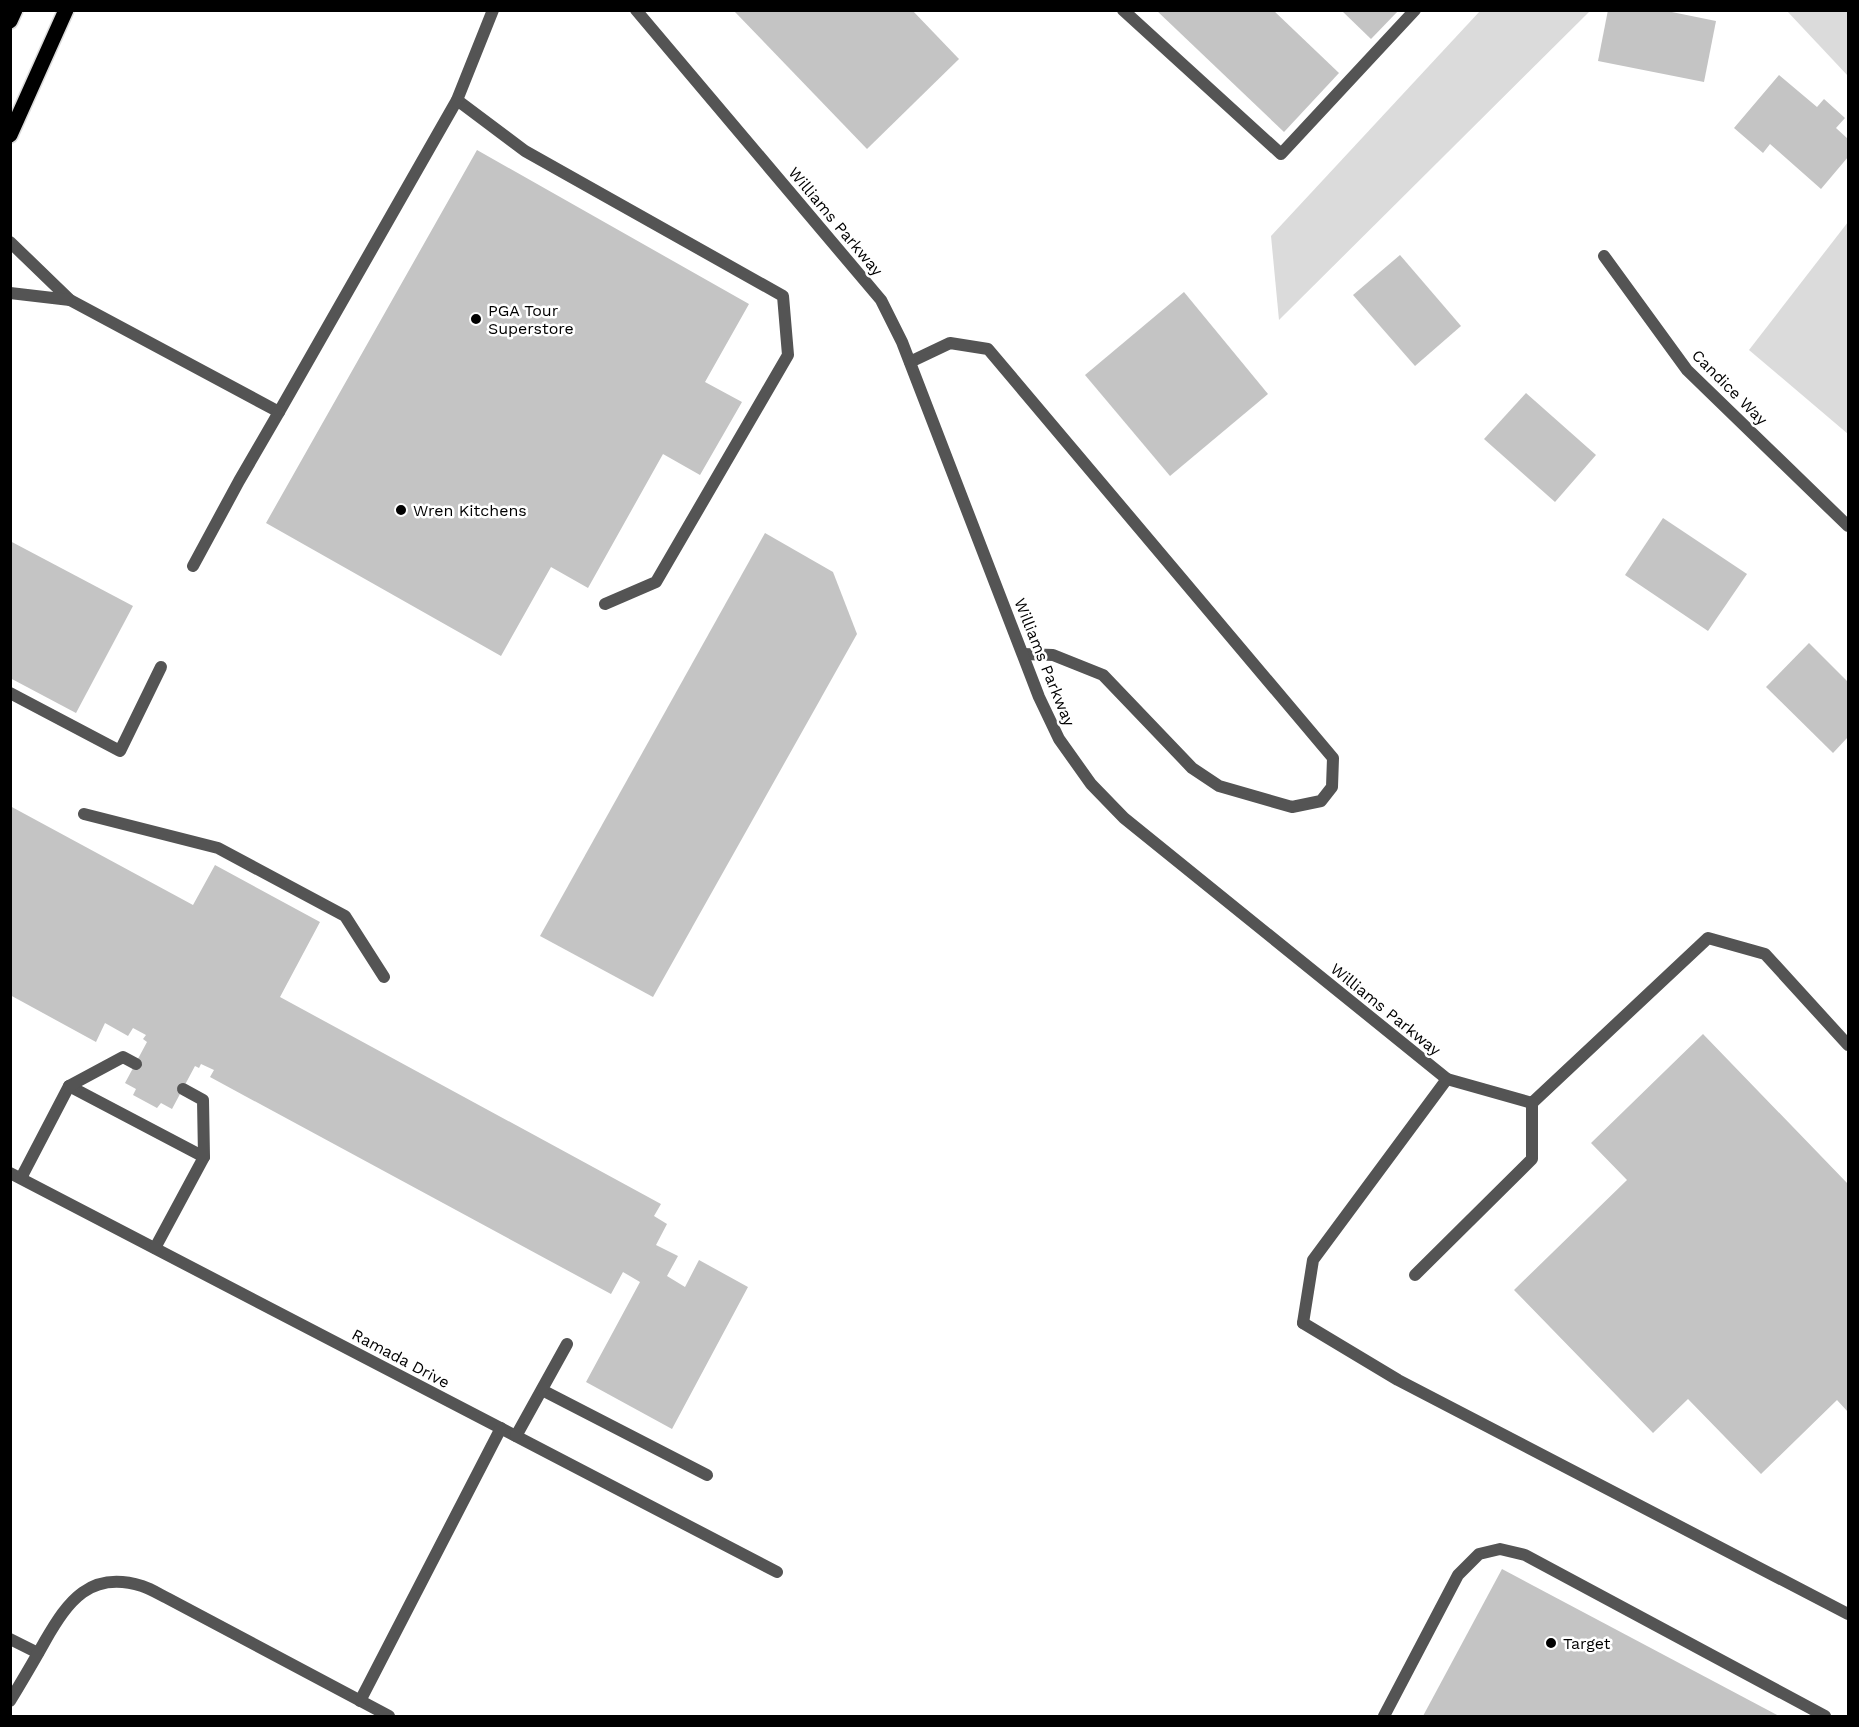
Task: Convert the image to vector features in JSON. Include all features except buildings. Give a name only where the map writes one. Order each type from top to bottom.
[{"type":"main road","points":[[10,21],[15,10]]},
{"type":"main road","points":[[10,135],[66,10]]},
{"type":"street","points":[[193,566],[239,481],[457,100],[493,10]]},
{"type":"street","points":[[1122,10],[1281,154],[1415,10]]},
{"type":"street","name":"Williams Parkway","points":[[642,13],[881,300],[910,362],[1039,697],[1059,739],[1091,784],[1124,818],[1447,1079],[1313,1260],[1303,1323],[1398,1380],[1848,1614]]},
{"type":"street","points":[[457,100],[525,151],[783,296],[788,355],[656,582],[605,604]]},
{"type":"street","points":[[10,242],[70,300],[279,412]]},
{"type":"street","name":"Candice Way","points":[[1604,256],[1687,370],[1848,525]]},
{"type":"street","points":[[10,293],[70,300]]},
{"type":"street","points":[[910,362],[950,343],[988,349],[1333,758],[1332,787],[1321,801],[1292,807],[1219,786],[1192,768],[1103,675],[1053,655],[1023,654]]},
{"type":"street","points":[[10,693],[120,751],[161,667]]},
{"type":"street","points":[[84,814],[218,848],[345,916],[384,977]]},
{"type":"street","points":[[1415,1275],[1532,1160],[1532,1103],[1708,938],[1765,954],[1848,1045]]},
{"type":"street","points":[[16,1176],[69,1086],[123,1057],[136,1064]]},
{"type":"street","points":[[1447,1079],[1532,1103]]},
{"type":"street","points":[[69,1086],[204,1157]]},
{"type":"street","points":[[155,1248],[204,1157],[203,1100],[183,1089]]},
{"type":"street","name":"Ramada Drive","points":[[16,1176],[777,1572]]},
{"type":"street","points":[[516,1436],[567,1344]]},
{"type":"street","points":[[542,1390],[707,1475]]},
{"type":"street","points":[[360,1701],[501,1428]]},
{"type":"street","points":[[1384,1716],[1458,1575],[1479,1554],[1500,1549],[1525,1555],[1825,1716]]},
{"type":"street","points":[[10,1701],[64,1610],[75,1597],[84,1590],[96,1586],[121,1582],[143,1586],[168,1598],[389,1716]]},
{"type":"street","points":[[10,1639],[38,1653]]},
{"type":"shaded area","points":[[1480,11],[1590,11],[1279,320],[1271,236]]},
{"type":"shaded area","points":[[1787,11],[1848,11],[1848,76]]},
{"type":"shaded area","points":[[1848,222],[1848,434],[1749,350]]},
{"type":"place","name":"PGA Tour Superstore","points":[[476,319]]},
{"type":"place","name":"Wren Kitchens","points":[[401,510]]},
{"type":"place","name":"Target","points":[[1551,1643]]}]
